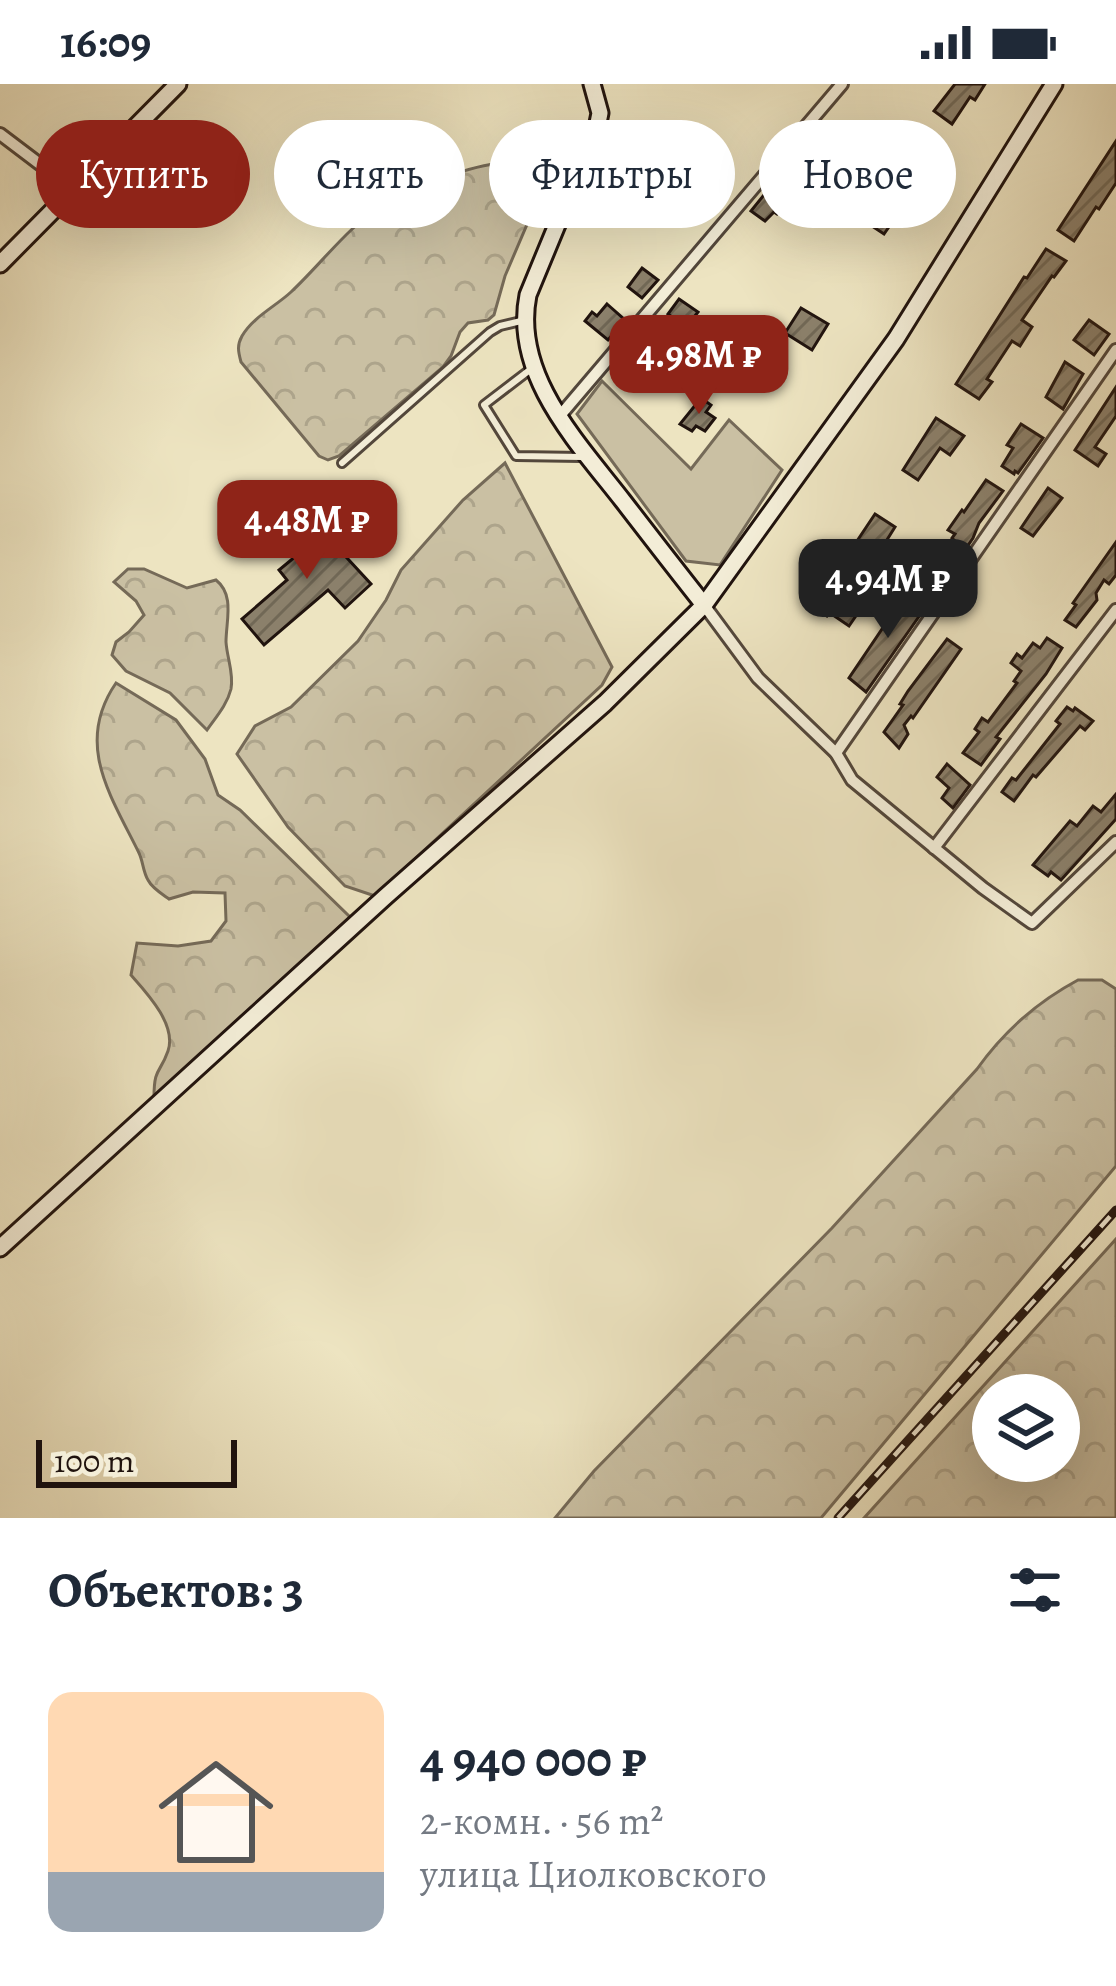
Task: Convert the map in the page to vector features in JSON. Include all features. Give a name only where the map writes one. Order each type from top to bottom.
[{"type":"main road","points":[[143,120],[178,84]]},
{"type":"main road","points":[[592,84],[600,112],[597,128],[528,295],[525,320],[534,367],[559,418],[704,605]]},
{"type":"main road","points":[[0,1248],[605,703],[704,605],[896,339],[1054,84]]},
{"type":"main road","points":[[0,264],[36,228]]},
{"type":"street","points":[[559,418],[842,84]]},
{"type":"street","points":[[0,134],[36,161]]},
{"type":"street","points":[[836,753],[1116,350]]},
{"type":"street","points":[[704,605],[758,678],[836,753],[852,780],[982,888],[1032,923],[1116,842]]},
{"type":"street","points":[[934,848],[1116,610]]},
{"type":"lane","points":[[342,463],[490,332],[525,320]]},
{"type":"lane","points":[[534,367],[484,404],[515,456],[589,457]]},
{"type":"green space","points":[[489,165],[489,228],[525,228],[494,315],[468,323],[443,367],[339,456],[328,460],[319,456],[241,362],[242,336],[354,228],[465,228],[465,171]]},
{"type":"green space","points":[[602,381],[691,469],[729,420],[782,470],[720,565],[686,561],[577,414]]},
{"type":"green space","points":[[505,463],[612,667],[602,685],[375,896],[345,886],[288,827],[237,754],[255,726],[291,707],[358,641],[401,570],[463,500]]},
{"type":"green space","points":[[128,569],[144,569],[187,588],[216,580],[226,593],[231,689],[207,730],[170,693],[126,671],[112,655],[116,642],[144,615],[114,582]]},
{"type":"green space","points":[[116,683],[176,720],[205,759],[218,795],[240,810],[350,917],[154,1097],[156,1075],[170,1041],[159,1010],[131,975],[137,943],[178,946],[211,941],[226,921],[225,893],[193,892],[169,899],[146,877],[108,790],[97,749],[104,705]]},
{"type":"green space","points":[[1078,980],[1102,980],[1116,989],[1116,1166],[821,1518],[555,1518],[594,1471],[832,1228],[998,1042],[1035,1008]]},
{"type":"green space","points":[[1116,1239],[1116,1518],[864,1518],[972,1398],[972,1482],[1080,1482],[1080,1374],[994,1374]]},
{"type":"building","points":[[955,84],[985,84],[955,120],[934,111]]},
{"type":"building","points":[[1116,141],[1116,183],[1074,241],[1058,230]]},
{"type":"building","points":[[1046,249],[1066,261],[1022,320],[1032,327],[1020,346],[1012,341],[979,399],[956,384]]},
{"type":"building","points":[[642,268],[658,280],[642,298],[628,287]]},
{"type":"building","points":[[679,299],[698,312],[649,375],[638,365],[644,359],[636,353],[650,335],[661,343],[677,321],[668,314]]},
{"type":"building","points":[[607,304],[625,320],[608,340],[585,321]]},
{"type":"building","points":[[801,308],[828,324],[812,350],[785,333]]},
{"type":"building","points":[[1089,320],[1109,334],[1094,355],[1074,340]]},
{"type":"building","points":[[1065,362],[1083,374],[1063,409],[1046,397]]},
{"type":"building","points":[[1116,387],[1116,416],[1095,447],[1106,454],[1098,466],[1075,450]]},
{"type":"building","points":[[701,398],[711,405],[706,412],[715,418],[705,431],[696,426],[692,431],[680,424]]},
{"type":"building","points":[[936,418],[964,436],[950,455],[940,448],[918,480],[903,470]]},
{"type":"building","points":[[1021,424],[1043,438],[1014,474],[1002,466],[1013,448],[1007,445]]},
{"type":"building","points":[[986,480],[1003,491],[945,579],[913,556],[918,549],[937,561],[954,540],[955,534],[948,530]]},
{"type":"building","points":[[1048,488],[1062,498],[1033,536],[1021,528]]},
{"type":"building","points":[[875,514],[895,527],[858,586],[837,571]]},
{"type":"building","points":[[311,519],[371,584],[345,608],[328,590],[264,645],[242,619],[287,580],[279,570],[296,556],[285,543]]},
{"type":"building","points":[[1116,542],[1116,575],[1109,584],[1104,580],[1097,600],[1076,627],[1065,620],[1073,603]]},
{"type":"building","points":[[825,592],[860,610],[849,626],[814,607]]},
{"type":"building","points":[[907,592],[927,605],[866,692],[849,678]]},
{"type":"building","points":[[1047,638],[1062,648],[996,737],[1000,739],[981,765],[963,753],[979,732],[975,729],[982,718],[988,722],[1017,683],[1021,671],[1011,663],[1017,654],[1022,658],[1033,643],[1040,648]]},
{"type":"building","points":[[947,639],[961,649],[904,725],[908,734],[899,748],[884,732]]},
{"type":"building","points":[[1067,707],[1093,721],[1085,730],[1080,726],[1014,801],[1002,792],[1060,724],[1056,721]]},
{"type":"building","points":[[947,764],[970,785],[953,808],[942,798],[949,788],[937,777]]},
{"type":"building","points":[[1116,794],[1116,819],[1061,880],[1033,865],[1070,821],[1077,826],[1093,806],[1101,812]]},
{"type":"railway","points":[[838,1518],[1116,1210]]}]
